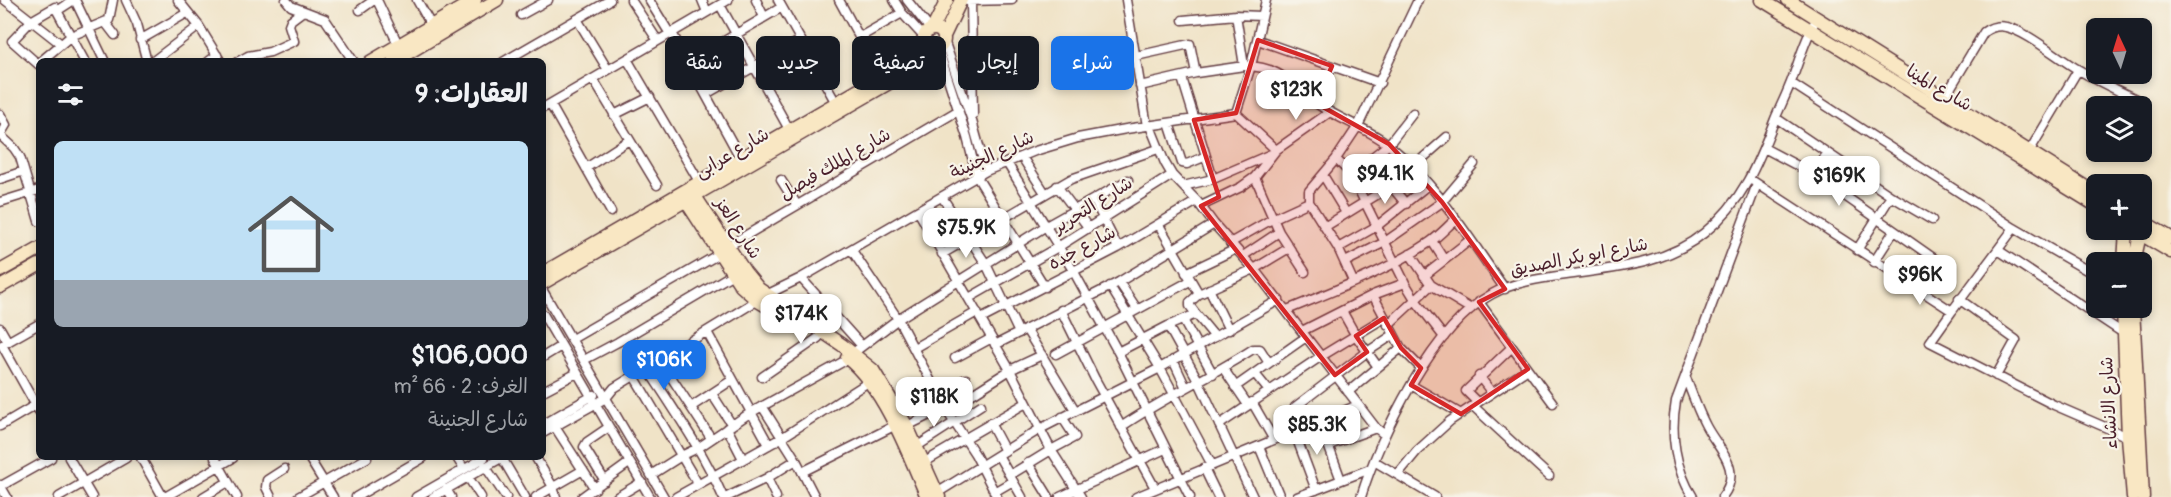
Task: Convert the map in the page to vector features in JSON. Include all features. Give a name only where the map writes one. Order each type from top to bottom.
[{"type":"main road","points":[[397,56],[431,25],[475,0]]},
{"type":"main road","points":[[397,56],[497,0]]},
{"type":"main road","name":"شارع عرابى","points":[[935,36],[947,0]]},
{"type":"main road","name":"شارع المينا","points":[[1762,0],[2086,199]]},
{"type":"main road","name":"شارع المينا","points":[[1788,0],[2086,187]]},
{"type":"main road","name":"شارع عرابى","points":[[936,36],[964,1]]},
{"type":"main road","name":"شارع عرابى","points":[[546,281],[741,159],[858,90]]},
{"type":"main road","name":"شارع عرابى","points":[[546,271],[875,90]]},
{"type":"main road","name":"شارع العز","points":[[691,192],[724,250],[733,274],[746,292],[762,298],[854,352],[877,375],[901,426],[907,450],[935,496]]},
{"type":"main road","points":[[2152,231],[2171,238]]},
{"type":"main road","points":[[2152,237],[2171,252]]},
{"type":"main road","points":[[3,265],[36,250]]},
{"type":"main road","name":"شارع العز","points":[[724,250],[752,282],[762,298],[818,338],[854,352],[870,381],[916,447],[935,496]]},
{"type":"main road","points":[[0,287],[36,267]]},
{"type":"main road","name":"شارع الانشاء","points":[[2123,318],[2133,497]]},
{"type":"main road","name":"شارع الانشاء","points":[[2134,318],[2143,497]]},
{"type":"street","points":[[5,0],[61,44]]},
{"type":"street","points":[[57,11],[75,0],[90,28],[101,58]]},
{"type":"street","points":[[45,58],[71,36],[110,18],[113,0]]},
{"type":"street","points":[[126,0],[137,24],[146,58]]},
{"type":"street","points":[[178,0],[219,58]]},
{"type":"street","points":[[140,40],[185,11],[190,0]]},
{"type":"street","points":[[360,10],[375,0],[397,56]]},
{"type":"street","points":[[417,0],[431,25]]},
{"type":"street","points":[[521,15],[548,0]]},
{"type":"street","points":[[510,58],[610,0]]},
{"type":"street","points":[[631,0],[658,41]]},
{"type":"street","points":[[649,0],[671,34]]},
{"type":"street","points":[[702,0],[707,12]]},
{"type":"street","points":[[756,0],[764,17]]},
{"type":"street","points":[[839,0],[859,36]]},
{"type":"street","points":[[894,0],[903,13],[930,36]]},
{"type":"street","points":[[907,0],[932,36]]},
{"type":"street","points":[[972,121],[974,84],[964,1],[1012,0]]},
{"type":"street","points":[[1126,0],[1148,126],[1172,175],[1244,256],[1287,310],[1320,357],[1376,428],[1385,435]]},
{"type":"street","points":[[1266,0],[1258,40],[1248,66],[1236,113],[1274,152]]},
{"type":"street","points":[[1353,281],[1326,226],[1309,202],[1309,194],[1312,186],[1336,159],[1358,126],[1418,0]]},
{"type":"street","points":[[285,1],[325,19],[351,58]]},
{"type":"street","points":[[611,212],[547,106],[724,2],[735,34],[790,131]]},
{"type":"street","points":[[732,36],[764,17],[780,3],[799,36]]},
{"type":"street","points":[[36,61],[12,41],[31,21],[56,7],[83,58]]},
{"type":"street","points":[[252,58],[294,40],[289,25],[291,20],[303,11]]},
{"type":"street","points":[[862,36],[903,13]]},
{"type":"street","points":[[1183,20],[1236,15],[1262,16]]},
{"type":"street","points":[[1236,15],[1248,66]]},
{"type":"street","name":"شارع ابو بكر الصديق","points":[[1361,497],[1385,435],[1421,368],[1444,337],[1479,302],[1505,289],[1562,275],[1641,263],[1674,252],[1713,226],[1754,181],[1764,148],[1817,18]]},
{"type":"street","points":[[577,19],[608,70]]},
{"type":"street","points":[[105,22],[115,35]]},
{"type":"street","points":[[1945,97],[1984,32],[1995,26],[2009,27],[2043,46],[2078,70],[2130,96]]},
{"type":"street","points":[[157,58],[199,27]]},
{"type":"street","points":[[1258,40],[1380,83]]},
{"type":"street","points":[[1136,56],[1190,44],[1196,74]]},
{"type":"street","points":[[627,59],[676,145],[691,192]]},
{"type":"street","points":[[946,65],[972,121],[987,171]]},
{"type":"street","points":[[1140,86],[1248,66],[1282,75],[1316,103],[1389,144],[1413,167],[1442,202],[1505,289]]},
{"type":"street","points":[[1316,103],[1332,66]]},
{"type":"street","points":[[706,94],[754,67]]},
{"type":"street","points":[[2030,150],[2078,70]]},
{"type":"street","points":[[946,73],[968,137],[976,177],[1045,287]]},
{"type":"street","points":[[1182,78],[1204,157],[1213,179]]},
{"type":"street","points":[[594,79],[657,185]]},
{"type":"street","points":[[1791,83],[2014,228],[2086,270]]},
{"type":"street","points":[[704,90],[741,159]]},
{"type":"street","points":[[829,90],[836,103]]},
{"type":"street","points":[[614,116],[650,97]]},
{"type":"street","name":"شارع الملك فيصل","points":[[572,339],[959,110]]},
{"type":"street","points":[[1183,186],[1213,179],[1274,152],[1330,112]]},
{"type":"street","name":"شارع الجنينة","points":[[546,432],[603,394],[762,298],[987,171],[1078,138],[1236,113]]},
{"type":"street","points":[[1351,174],[1389,144],[1413,113]]},
{"type":"street","points":[[0,114],[6,125],[0,135],[18,153],[24,171],[35,191],[0,202]]},
{"type":"street","points":[[1776,118],[1891,196],[1932,220]]},
{"type":"street","points":[[1169,123],[1182,163],[1187,164],[1204,157]]},
{"type":"street","points":[[1326,226],[1391,186],[1447,137]]},
{"type":"street","points":[[586,168],[629,140]]},
{"type":"street","points":[[942,254],[1058,186],[1158,148]]},
{"type":"street","points":[[1764,148],[1815,175],[1940,262]]},
{"type":"street","points":[[1274,152],[1255,177],[1280,232],[1305,272]]},
{"type":"street","points":[[1815,175],[1827,153]]},
{"type":"street","points":[[1022,157],[1045,193]]},
{"type":"street","points":[[1336,159],[1351,174],[1405,283],[1444,337]]},
{"type":"street","points":[[1006,163],[1074,272],[1119,352],[1190,497]]},
{"type":"street","points":[[1345,262],[1385,242],[1442,202],[1474,164]]},
{"type":"street","points":[[0,178],[24,171]]},
{"type":"street","name":"شارع التحرير","points":[[969,298],[1058,247],[1172,175]]},
{"type":"street","points":[[1323,175],[1346,213]]},
{"type":"street","name":"شارع جده","points":[[914,348],[1045,287],[1199,203],[1241,187],[1255,177]]},
{"type":"street","points":[[781,180],[797,205]]},
{"type":"street","points":[[651,475],[854,352],[898,320],[1046,226],[1128,180]]},
{"type":"street","points":[[1693,497],[1686,486],[1673,434],[1676,400],[1686,378],[1754,181],[1874,262],[1952,310]]},
{"type":"street","points":[[1338,248],[1377,226],[1428,185]]},
{"type":"street","points":[[1058,186],[1088,227]]},
{"type":"street","points":[[1391,186],[1406,204]]},
{"type":"street","points":[[1857,250],[1891,196]]},
{"type":"street","points":[[942,198],[986,264],[1006,306],[1022,331],[1042,355],[1076,410]]},
{"type":"street","points":[[1094,200],[1119,248]]},
{"type":"street","points":[[1056,354],[1127,316],[1274,218],[1309,202]]},
{"type":"street","points":[[918,211],[1010,370],[1051,450],[1078,494]]},
{"type":"street","points":[[1287,310],[1410,254],[1432,241],[1455,220]]},
{"type":"street","points":[[954,358],[1022,331],[1119,282],[1214,224]]},
{"type":"street","points":[[1159,225],[1199,294]]},
{"type":"street","points":[[2014,228],[1930,342],[2054,405],[2128,437]]},
{"type":"street","points":[[1874,262],[1894,231]]},
{"type":"street","points":[[1244,256],[1280,232]]},
{"type":"street","points":[[1424,276],[1470,240]]},
{"type":"street","points":[[1432,241],[1444,260]]},
{"type":"street","points":[[1215,337],[1190,306],[1190,302],[1199,294],[1254,269],[1289,248]]},
{"type":"street","points":[[851,249],[898,320],[945,408],[982,466],[995,494],[1028,463],[1075,437],[1062,417]]},
{"type":"street","points":[[1998,250],[2123,333]]},
{"type":"street","points":[[1410,254],[1431,285],[1471,309]]},
{"type":"street","points":[[584,360],[733,274]]},
{"type":"street","points":[[801,278],[854,352]]},
{"type":"street","points":[[1119,282],[1137,309]]},
{"type":"street","points":[[1235,387],[1256,375],[1304,334],[1342,311],[1405,283]]},
{"type":"street","points":[[1219,424],[1320,357],[1386,322],[1416,301],[1431,285]]},
{"type":"street","points":[[1110,286],[1174,394],[1208,466],[1218,497]]},
{"type":"street","points":[[1209,289],[1229,330]]},
{"type":"street","points":[[546,296],[664,497]]},
{"type":"street","points":[[1373,296],[1401,348],[1421,368]]},
{"type":"street","points":[[935,496],[1040,429],[1160,368],[1279,300]]},
{"type":"street","points":[[1959,300],[2016,340],[1996,376]]},
{"type":"street","points":[[1479,302],[1553,403]]},
{"type":"street","points":[[1061,310],[1155,488]]},
{"type":"street","points":[[1342,311],[1378,367]]},
{"type":"street","points":[[1119,352],[1167,326],[1196,314]]},
{"type":"street","points":[[546,319],[650,497]]},
{"type":"street","points":[[1183,320],[1213,374]]},
{"type":"street","points":[[36,326],[2,345],[36,403]]},
{"type":"street","points":[[1167,326],[1199,382],[1253,497]]},
{"type":"street","points":[[0,328],[8,342]]},
{"type":"street","points":[[707,332],[769,445]]},
{"type":"street","points":[[1295,407],[1335,375],[1393,335]]},
{"type":"street","points":[[762,377],[818,338]]},
{"type":"street","points":[[546,355],[561,346]]},
{"type":"street","points":[[1121,427],[1255,348],[1260,349],[1269,363]]},
{"type":"street","points":[[1348,392],[1401,348]]},
{"type":"street","points":[[1511,348],[1479,376],[1466,391],[1475,404],[1549,476]]},
{"type":"street","points":[[802,472],[945,408],[1010,370],[1042,355]]},
{"type":"street","points":[[660,360],[711,438]]},
{"type":"street","points":[[1173,360],[1186,388]]},
{"type":"street","points":[[647,368],[698,448],[725,497],[766,478],[796,460]]},
{"type":"street","points":[[1223,368],[1274,440]]},
{"type":"street","points":[[1398,474],[1431,437],[1528,369]]},
{"type":"street","points":[[546,389],[577,373]]},
{"type":"street","points":[[1256,375],[1269,391]]},
{"type":"street","points":[[634,376],[698,484]]},
{"type":"street","points":[[1479,376],[1492,393]]},
{"type":"street","points":[[1686,378],[1706,427],[1728,461],[1729,481],[1722,497]]},
{"type":"street","points":[[938,393],[966,379]]},
{"type":"street","points":[[691,407],[732,380]]},
{"type":"street","points":[[676,497],[783,438],[870,381]]},
{"type":"street","points":[[1411,385],[1461,414]]},
{"type":"street","points":[[712,394],[743,459]]},
{"type":"street","name":"شارع الجنينة","points":[[546,423],[592,401]]},
{"type":"street","points":[[923,463],[1026,403]]},
{"type":"street","points":[[916,447],[981,405]]},
{"type":"street","points":[[1138,497],[1181,477],[1358,405]]},
{"type":"street","points":[[762,406],[796,460],[815,497]]},
{"type":"street","points":[[0,426],[36,407]]},
{"type":"street","points":[[1319,420],[1341,480]]},
{"type":"street","points":[[990,423],[1011,478],[1022,497]]},
{"type":"street","points":[[555,427],[595,489]]},
{"type":"street","points":[[605,481],[584,447],[586,442],[609,427]]},
{"type":"street","points":[[1329,446],[1376,428]]},
{"type":"street","points":[[1294,431],[1316,490]]},
{"type":"street","points":[[1258,446],[1280,497]]},
{"type":"street","points":[[1060,497],[1078,494],[1165,449]]},
{"type":"street","points":[[7,497],[0,485],[47,460]]},
{"type":"street","points":[[70,460],[92,497]]},
{"type":"street","points":[[59,497],[123,460]]},
{"type":"street","points":[[142,460],[164,497],[217,461],[237,497]]},
{"type":"street","points":[[310,460],[333,497]]},
{"type":"street","points":[[298,497],[363,460]]},
{"type":"street","points":[[357,497],[420,460]]},
{"type":"street","points":[[459,460],[468,471],[481,497]]},
{"type":"street","points":[[502,460],[525,497]]},
{"type":"street","points":[[537,460],[553,487],[556,497]]},
{"type":"street","points":[[416,497],[484,462],[506,497]]},
{"type":"street","points":[[582,497],[629,463]]},
{"type":"street","points":[[1028,463],[1049,497]]},
{"type":"street","points":[[1297,497],[1372,465],[1398,474],[1435,497]]},
{"type":"street","points":[[271,497],[266,488],[267,480],[284,469]]},
{"type":"street","points":[[536,497],[583,470]]},
{"type":"street","points":[[433,497],[448,493],[468,471]]},
{"type":"street","points":[[766,478],[776,497]]},
{"type":"street","points":[[203,497],[228,482]]},
{"type":"street","points":[[617,497],[642,482]]},
{"type":"street","points":[[1681,497],[1686,486]]},
{"type":"highlighted area","points":[[1258,40],[1332,66],[1316,103],[1389,144],[1442,202],[1505,289],[1479,302],[1528,369],[1461,414],[1411,385],[1421,368],[1401,348],[1384,318],[1356,336],[1367,352],[1335,375],[1201,206],[1219,197],[1194,120],[1236,113]]}]
